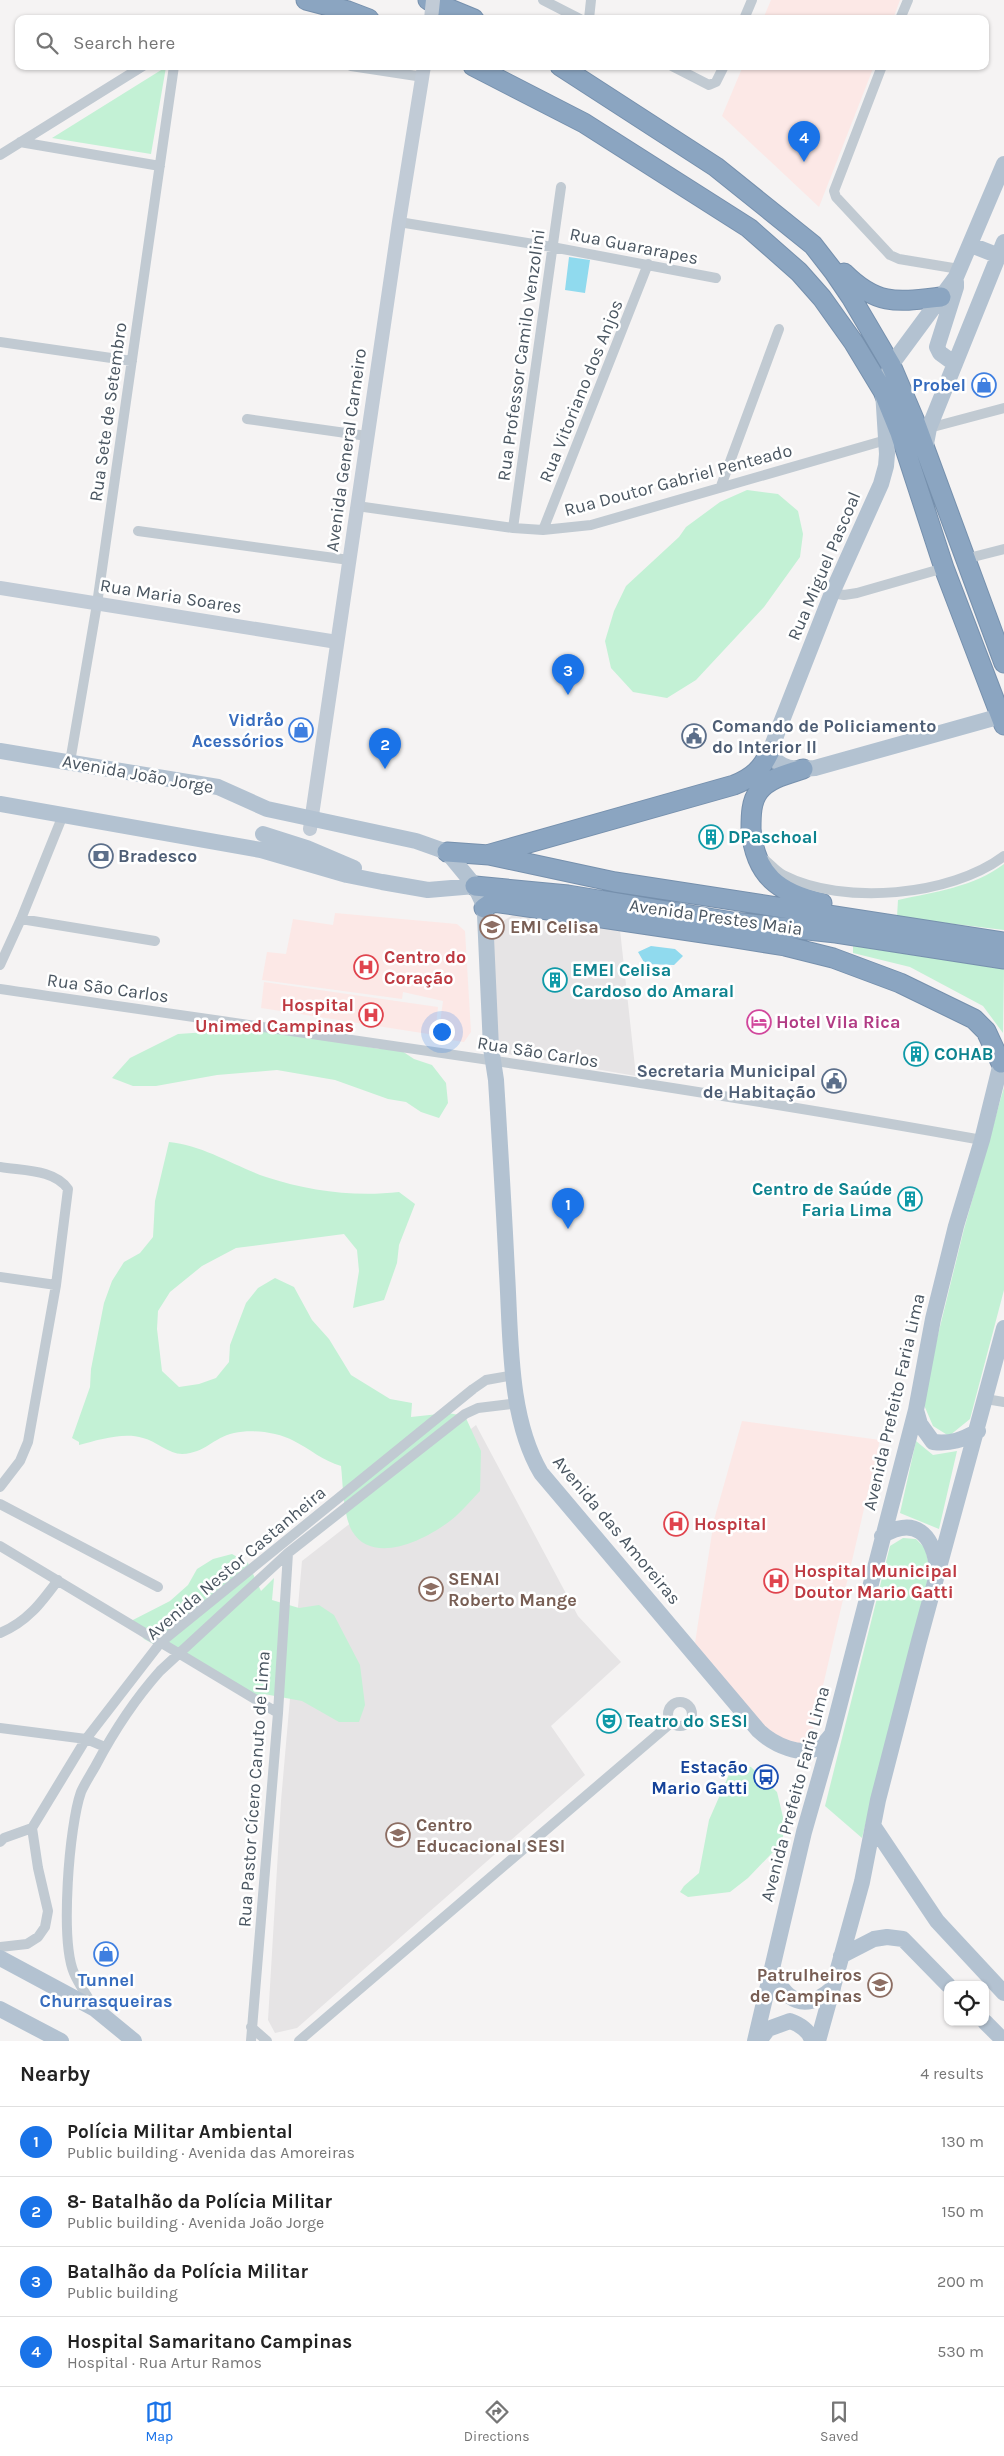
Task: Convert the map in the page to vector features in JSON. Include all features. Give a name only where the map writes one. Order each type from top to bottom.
[{"type":"highway","points":[[306,0],[348,10],[360,15]]},
{"type":"highway","points":[[428,0],[464,15]]},
{"type":"highway","points":[[481,70],[584,123],[749,228],[798,272],[842,323],[884,391],[900,433],[944,568],[1003,721]]},
{"type":"highway","points":[[566,70],[716,167],[813,245],[851,297],[891,365],[925,449],[1004,663]]},
{"type":"highway","points":[[813,245],[823,249],[860,289],[873,296],[908,301],[941,297]]},
{"type":"highway","points":[[488,855],[745,781],[760,770],[770,751]]},
{"type":"highway","points":[[803,769],[776,778],[760,790],[752,806],[753,850],[765,873],[786,890],[819,902],[872,914],[889,924]]},
{"type":"highway","points":[[713,789],[727,792],[734,796],[746,809],[751,818]]},
{"type":"highway","name":"Avenida João Jorge","points":[[447,852],[488,855]]},
{"type":"highway","name":"Avenida Prestes Maia","points":[[488,855],[615,882],[889,924],[999,950]]},
{"type":"highway","name":"Avenida Prestes Maia","points":[[475,886],[568,896],[733,922],[999,950]]},
{"type":"highway","points":[[484,908],[493,902],[785,946],[833,958],[900,983],[974,1019],[986,1031],[1002,1056]]},
{"type":"main road","points":[[431,15],[433,0]]},
{"type":"main road","name":"Avenida General Carneiro","points":[[311,823],[399,222],[424,71]]},
{"type":"main road","points":[[891,365],[958,273],[1004,164]]},
{"type":"main road","points":[[925,449],[929,428],[1001,249],[971,245]]},
{"type":"main road","points":[[955,364],[940,353],[937,347],[956,287],[958,273]]},
{"type":"main road","name":"Rua Miguel Pascoal","points":[[770,751],[832,593],[881,484],[886,466],[884,391],[891,365]]},
{"type":"main road","name":"Rua Maria Soares","points":[[0,588],[337,642]]},
{"type":"main road","points":[[770,751],[779,764],[803,769],[1003,721]]},
{"type":"main road","name":"Avenida João Jorge","points":[[0,751],[218,787],[267,809],[311,823],[416,841],[447,852]]},
{"type":"main road","points":[[182,793],[218,787]]},
{"type":"main road","points":[[0,804],[63,814],[166,835],[261,850],[382,882]]},
{"type":"main road","points":[[263,834],[307,848],[382,882]]},
{"type":"main road","points":[[447,852],[475,886],[484,908],[493,1061]]},
{"type":"main road","name":"Avenida Prestes Maia","points":[[382,882],[428,890],[475,886]]},
{"type":"main road","name":"Avenida Prefeito Faria Lima","points":[[755,2041],[804,1832],[832,1734],[916,1410],[933,1319],[954,1234],[982,1140],[1002,1056]]},
{"type":"main road","name":"Avenida das Amoreiras","points":[[493,1061],[514,1375],[523,1436],[531,1456],[541,1473],[759,1731],[780,1745],[807,1750],[821,1746],[832,1734]]},
{"type":"main road","points":[[818,2041],[862,1882],[878,1800],[937,1572],[978,1431],[1004,1328]]},
{"type":"main road","points":[[916,1410],[920,1424],[933,1442],[948,1444],[959,1441],[978,1431]]},
{"type":"main road","points":[[882,1536],[892,1530],[909,1528],[922,1530],[930,1539],[935,1554],[937,1572]]},
{"type":"main road","points":[[874,1827],[937,1921],[1004,1993]]},
{"type":"main road","points":[[842,1956],[874,1939],[887,1937],[903,1939],[944,1981]]},
{"type":"main road","points":[[0,1958],[95,2009],[132,2040]]},
{"type":"main road","points":[[772,1969],[784,1991],[798,2002],[821,1999],[833,1988]]},
{"type":"main road","points":[[0,2008],[60,2041]]},
{"type":"main road","points":[[759,2041],[768,2030],[790,2021],[798,2023],[811,2036],[812,2041]]},
{"type":"main road","points":[[989,2026],[1004,2041]]},
{"type":"street","points":[[543,0],[572,15]]},
{"type":"street","points":[[589,15],[591,0]]},
{"type":"street","points":[[746,15],[752,0]]},
{"type":"street","points":[[902,15],[908,0]]},
{"type":"street","points":[[0,155],[137,70]]},
{"type":"street","name":"Rua Sete de Setembro","points":[[70,762],[98,604],[173,70]]},
{"type":"street","points":[[409,70],[424,71]]},
{"type":"street","points":[[680,70],[713,85],[722,70]]},
{"type":"street","points":[[880,70],[834,191],[836,197],[890,255],[899,259],[958,273]]},
{"type":"street","points":[[20,142],[160,166]]},
{"type":"street","name":"Rua Professor Camilo Venzolini","points":[[513,528],[561,187]]},
{"type":"street","name":"Rua Guararapes","points":[[399,222],[552,247],[716,278]]},
{"type":"street","name":"Rua Vitoriano dos Anjos","points":[[543,530],[648,264]]},
{"type":"street","points":[[722,486],[779,329]]},
{"type":"street","points":[[0,342],[132,361]]},
{"type":"street","points":[[929,428],[1004,408]]},
{"type":"street","points":[[247,419],[367,436]]},
{"type":"street","name":"Rua Doutor Gabriel Penteado","points":[[357,506],[513,528],[543,530],[591,525],[886,440]]},
{"type":"street","points":[[138,531],[349,560]]},
{"type":"street","points":[[965,560],[1004,550]]},
{"type":"street","points":[[832,593],[844,595],[944,568]]},
{"type":"street","points":[[0,965],[21,919],[63,814]]},
{"type":"street","points":[[753,850],[781,874],[792,879],[834,890],[864,894],[890,894],[947,882],[990,867],[1004,856]]},
{"type":"street","points":[[21,919],[155,941]]},
{"type":"street","name":"Rua São Carlos","points":[[0,989],[493,1061],[872,1120],[982,1140]]},
{"type":"street","points":[[0,1167],[52,1175],[64,1182],[68,1189],[56,1285],[28,1442],[20,1461],[0,1487]]},
{"type":"street","points":[[0,1277],[56,1285]]},
{"type":"street","name":"Avenida Nestor Castanheira","points":[[32,1828],[86,1739],[161,1642],[473,1389],[490,1378],[514,1375]]},
{"type":"street","points":[[986,1399],[1004,1402]]},
{"type":"street","name":"Avenida Nestor Castanheira","points":[[95,2009],[74,1973],[67,1940],[66,1910],[78,1804],[82,1790],[105,1747],[141,1692],[179,1654],[288,1553],[471,1410],[519,1403]]},
{"type":"street","points":[[0,1504],[158,1587]]},
{"type":"street","points":[[0,1546],[278,1713]]},
{"type":"street","name":"Rua Pastor Cícero Canuto de Lima","points":[[251,2041],[278,1713],[288,1553]]},
{"type":"street","points":[[0,1633],[23,1621],[37,1609],[58,1580]]},
{"type":"street","points":[[299,2041],[671,1723]]},
{"type":"street","points":[[0,1728],[86,1739],[105,1747]]},
{"type":"street","points":[[0,1842],[4,1838],[32,1828],[38,1868],[48,1911],[45,1927],[38,1937],[27,1944],[0,1947]]},
{"type":"street","points":[[251,2028],[266,2041]]},
{"type":"shaded area","points":[[771,0],[900,0],[894,15],[765,15]]},
{"type":"shaded area","points":[[741,70],[872,70],[819,207],[722,116]]},
{"type":"shaded area","name":"Centro do Coração","points":[[335,913],[457,924],[465,931],[471,1032],[464,1042],[438,1038],[443,1001],[403,992],[402,999],[262,980],[267,952],[286,954],[293,919],[333,925]]},
{"type":"shaded area","points":[[513,915],[620,930],[636,1076],[496,1052],[492,928]]},
{"type":"shaded area","name":"Hospital Unimed Campinas","points":[[264,982],[438,1007],[435,1035],[261,1008]]},
{"type":"shaded area","name":"Hospital Municipal Doutor Mario Gatti","points":[[742,1421],[880,1440],[809,1746],[773,1736],[695,1643],[714,1520]]},
{"type":"shaded area","points":[[476,1425],[578,1616],[621,1662],[551,1726],[585,1775],[297,2028],[275,2033],[268,2020],[281,1801],[302,1561]]},
{"type":"green space","points":[[161,70],[165,70],[151,154],[52,138]]},
{"type":"green space","points":[[747,490],[778,494],[798,511],[803,534],[800,557],[764,607],[696,680],[667,698],[633,692],[611,668],[605,641],[614,611],[626,586],[679,537],[686,527],[720,502]]},
{"type":"green space","points":[[1004,864],[1004,930],[897,917],[898,900],[953,888],[980,878]]},
{"type":"green space","points":[[853,946],[1004,969],[1003,1033],[983,1006],[910,967],[853,953]]},
{"type":"green space","points":[[237,1030],[280,1030],[379,1049],[399,1049],[414,1059],[432,1065],[446,1083],[448,1103],[439,1118],[421,1112],[406,1102],[388,1099],[335,1080],[277,1070],[217,1075],[156,1086],[133,1086],[112,1078],[130,1058],[178,1034]]},
{"type":"green space","points":[[1004,1087],[1004,1290],[970,1419],[949,1436],[933,1426],[924,1405],[934,1351],[964,1229]]},
{"type":"green space","points":[[169,1142],[194,1147],[282,1182],[332,1192],[365,1194],[399,1192],[415,1204],[399,1245],[397,1263],[384,1300],[353,1308],[359,1271],[357,1250],[344,1234],[236,1248],[202,1266],[170,1292],[158,1311],[157,1329],[162,1371],[179,1387],[199,1384],[216,1378],[229,1362],[230,1345],[246,1303],[258,1288],[275,1278],[294,1287],[312,1320],[329,1339],[351,1375],[390,1399],[412,1403],[411,1417],[448,1413],[465,1416],[481,1451],[480,1491],[446,1524],[418,1540],[403,1545],[388,1548],[374,1547],[362,1542],[352,1531],[347,1517],[341,1466],[322,1458],[294,1441],[272,1433],[249,1431],[234,1433],[226,1435],[197,1451],[182,1454],[172,1452],[135,1436],[111,1437],[79,1445],[79,1442],[72,1438],[90,1387],[91,1369],[104,1303],[112,1281],[124,1262],[140,1253],[153,1237],[155,1201]]},
{"type":"green space","points":[[916,1441],[933,1455],[957,1451],[939,1529],[900,1513]]},
{"type":"green space","points":[[903,1538],[916,1539],[925,1548],[930,1570],[862,1838],[825,1806],[890,1546]]},
{"type":"green space","points":[[232,1554],[248,1563],[261,1591],[274,1578],[272,1600],[299,1608],[319,1605],[334,1615],[360,1665],[365,1705],[359,1722],[339,1722],[302,1701],[264,1694],[263,1703],[144,1639],[129,1622],[170,1601],[188,1585],[197,1569],[213,1559]]},
{"type":"green space","points":[[734,1763],[751,1767],[777,1792],[783,1817],[783,1837],[773,1852],[748,1878],[730,1892],[688,1897],[680,1892],[699,1873],[709,1820]]},
{"type":"water","points":[[569,257],[590,260],[585,293],[565,290]]},
{"type":"water","points":[[651,946],[675,949],[683,956],[674,965],[645,964],[638,952]]},
{"type":"place","name":"Hospital Samaritano Campinas","points":[[804,162]]},
{"type":"place","name":"Probel","points":[[984,385]]},
{"type":"place","name":"Batalhão da Polícia Militar","points":[[568,695]]},
{"type":"place","name":"Vidråo Acessórios","points":[[301,730]]},
{"type":"place","name":"Comando de Policiamento do Interior II","points":[[694,736]]},
{"type":"place","name":"8- Batalhão da Polícia Militar","points":[[385,769]]},
{"type":"place","name":"DPaschoal","points":[[711,837]]},
{"type":"place","name":"Bradesco","points":[[101,856]]},
{"type":"place","name":"EMI Celisa","points":[[492,927]]},
{"type":"place","name":"Centro do Coração","points":[[366,967]]},
{"type":"place","name":"EMEI Celisa Cardoso do Amaral","points":[[555,980]]},
{"type":"place","name":"Hospital Unimed Campinas","points":[[371,1015]]},
{"type":"place","name":"Hotel Vila Rica","points":[[759,1022]]},
{"type":"place","name":"COHAB","points":[[916,1054]]},
{"type":"place","name":"Secretaria Municipal de Habitação","points":[[834,1081]]},
{"type":"place","name":"Centro de Saúde Faria Lima","points":[[910,1199]]},
{"type":"place","name":"Polícia Militar Ambiental","points":[[568,1229]]},
{"type":"place","name":"Hospital","points":[[676,1524]]},
{"type":"place","name":"Hospital Municipal Doutor Mario Gatti","points":[[776,1581]]},
{"type":"place","name":"SENAI Roberto Mange","points":[[431,1589]]},
{"type":"place","name":"Teatro do SESI","points":[[609,1721]]},
{"type":"place","name":"Estação Mario Gatti","points":[[766,1777]]},
{"type":"place","name":"Centro Educacional SESI","points":[[398,1835]]},
{"type":"place","name":"Tunnel Churrasqueiras","points":[[106,1954]]},
{"type":"place","name":"Patrulheiros de Campinas","points":[[880,1985]]}]
